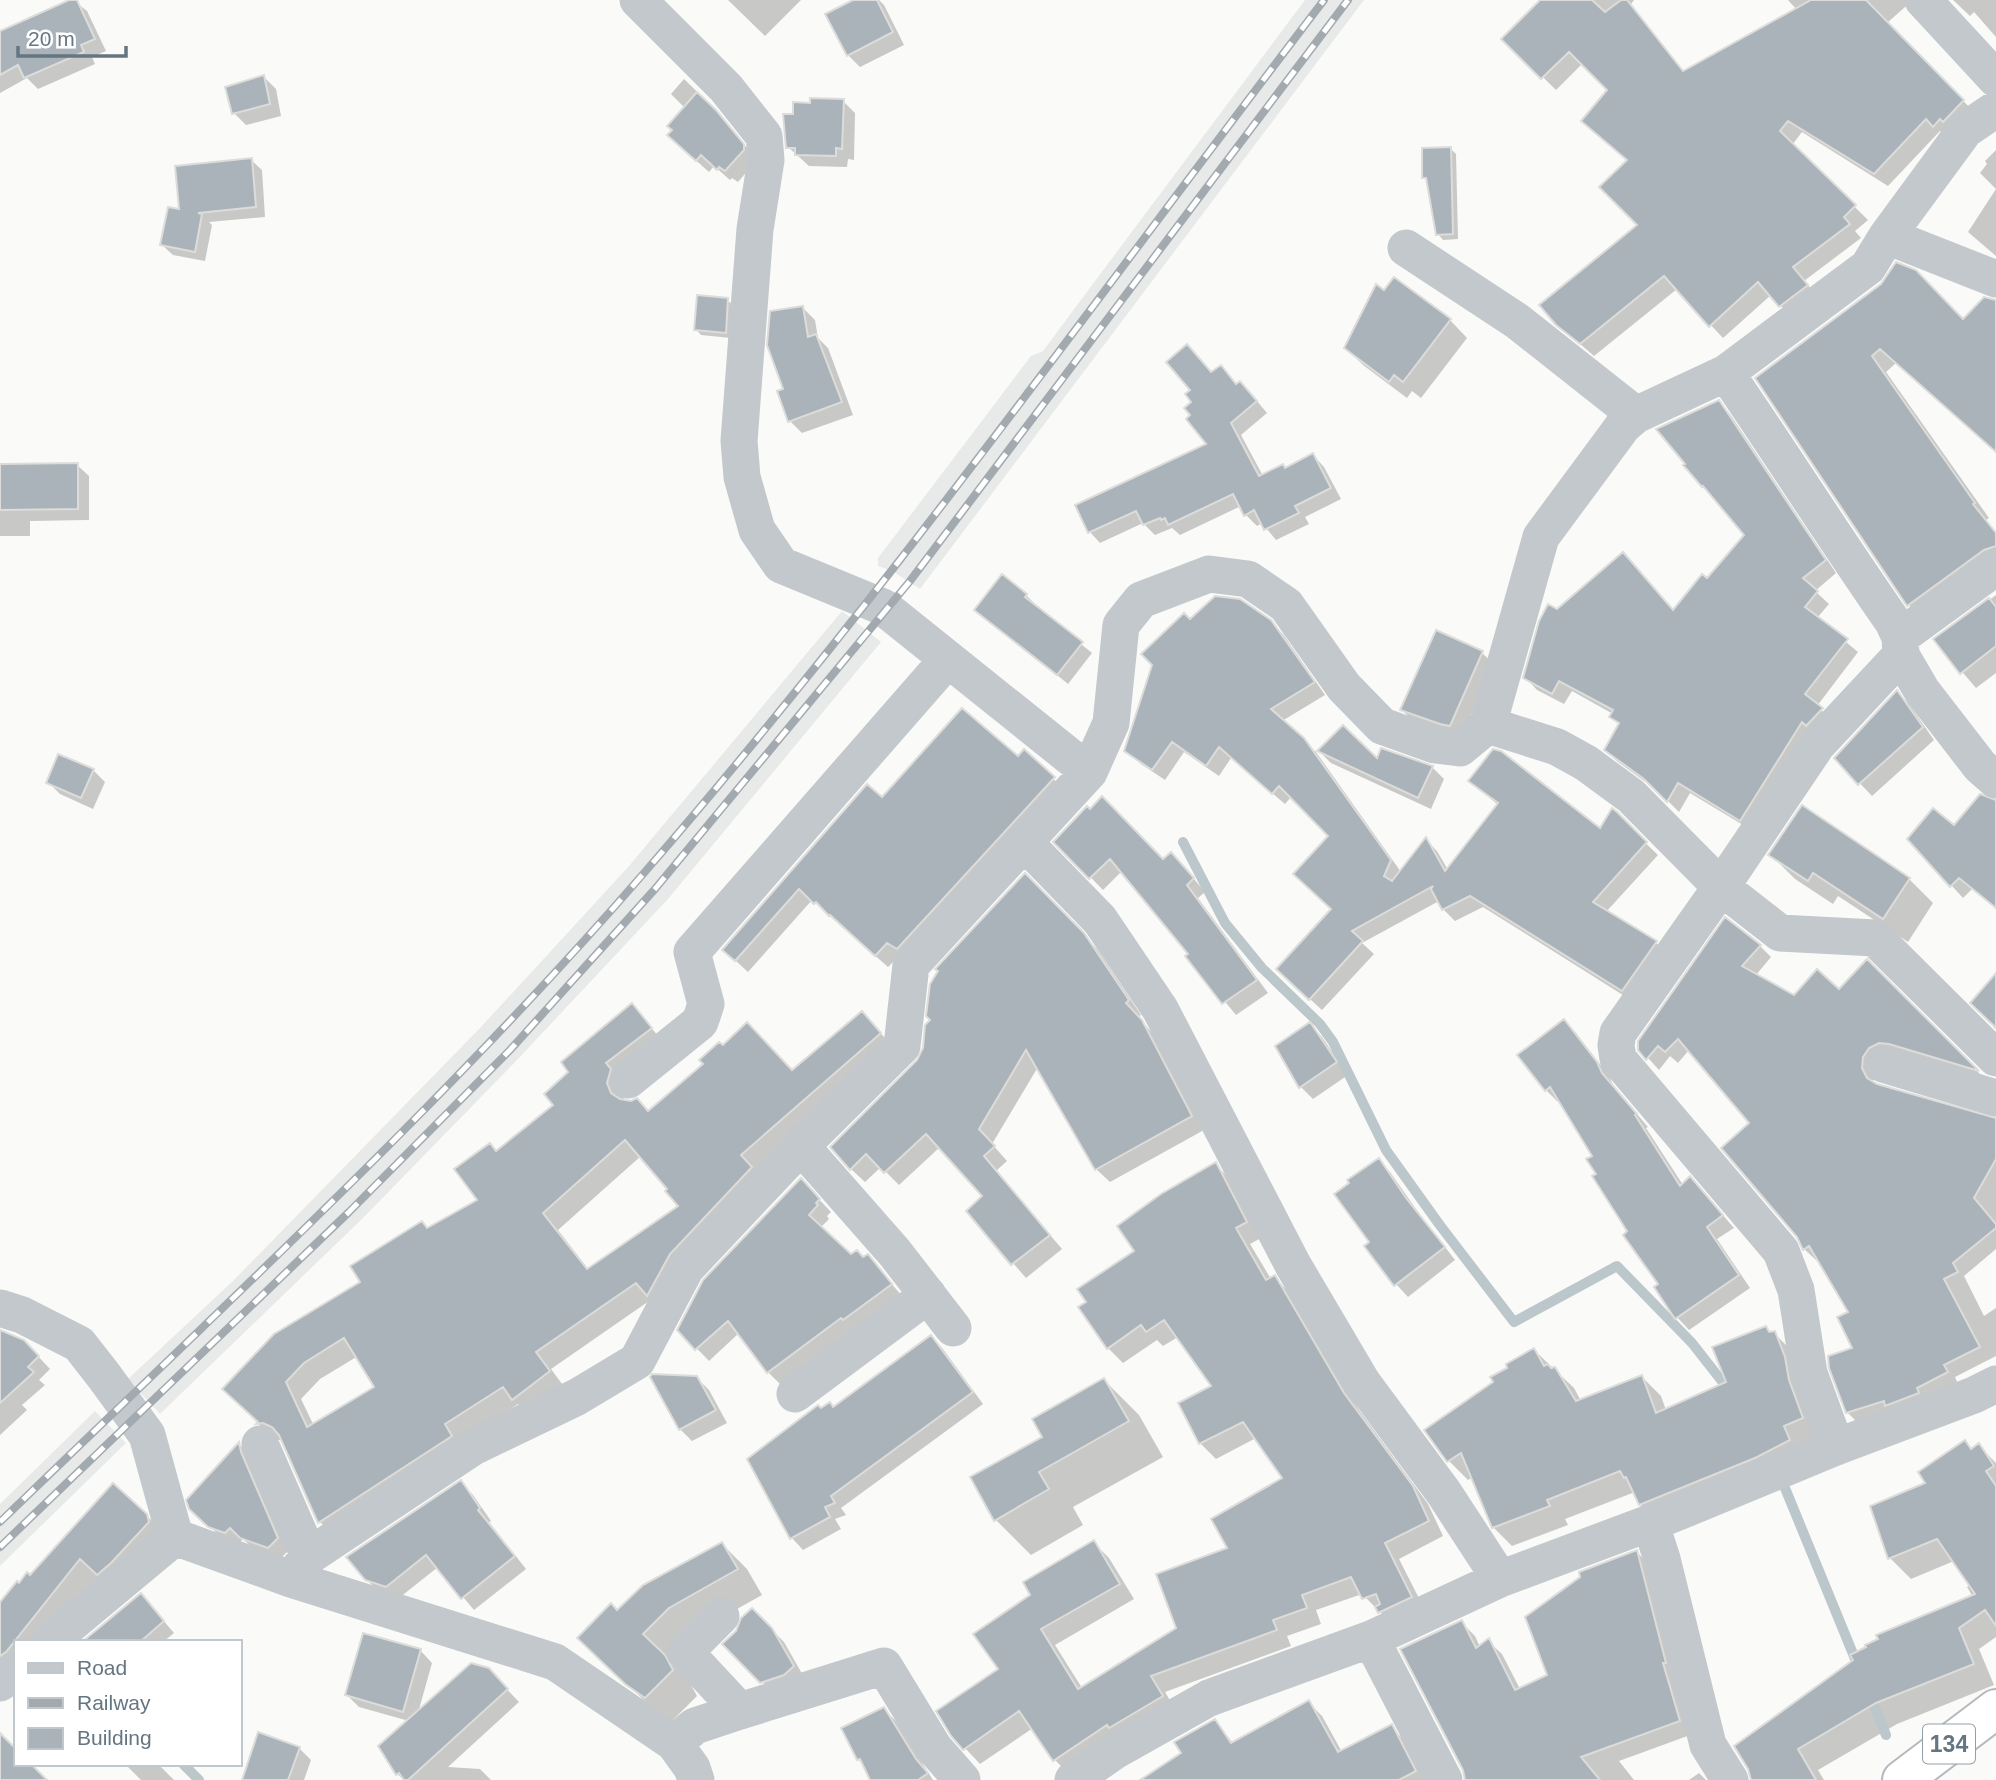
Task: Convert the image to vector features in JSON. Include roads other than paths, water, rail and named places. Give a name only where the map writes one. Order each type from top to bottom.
[{"type":"highway","name":"134","points":[[1902,1780],[1996,1709]]},
{"type":"street","points":[[638,0],[726,88],[764,136],[766,160],[755,229],[739,441],[742,477],[757,530],[780,565],[883,607],[1089,772]]},
{"type":"street","points":[[1923,0],[1996,79]]},
{"type":"street","points":[[300,1568],[473,1447],[577,1396],[637,1360],[685,1268],[801,1146],[902,1046],[911,965],[1089,772],[1111,723],[1121,625],[1141,600],[1209,574],[1248,579],[1286,605],[1344,687],[1382,726],[1435,745],[1460,748],[1488,725],[1541,537],[1623,426],[1636,415],[1726,373],[1868,267],[1965,130],[1996,109]]},
{"type":"street","points":[[1888,236],[1996,279]]},
{"type":"street","points":[[1406,248],[1517,321],[1636,415]]},
{"type":"street","points":[[1726,373],[1782,455],[1828,530],[1893,622],[1900,646],[1922,691],[1980,766],[1996,780]]},
{"type":"street","points":[[1836,1447],[1809,1373],[1796,1290],[1781,1251],[1618,1059],[1618,1032],[1817,745],[1900,646],[1996,567]]},
{"type":"street","points":[[628,1080],[700,1022],[706,1004],[692,952],[948,659]]},
{"type":"street","points":[[1488,725],[1557,747],[1586,763],[1631,796],[1721,887],[1780,933],[1875,938],[1996,1058]]},
{"type":"street","points":[[1024,842],[1100,920],[1160,1009],[1293,1265],[1362,1382],[1444,1493],[1500,1579]]},
{"type":"street","points":[[1882,1064],[1996,1098]]},
{"type":"street","points":[[801,1146],[895,1253],[953,1328]]},
{"type":"street","points":[[795,1394],[928,1295]]},
{"type":"street","points":[[0,1308],[22,1315],[79,1344],[104,1376],[147,1435],[175,1537]]},
{"type":"street","points":[[1073,1780],[1113,1752],[1209,1698],[1371,1639],[1500,1579],[1974,1395],[1996,1384]]},
{"type":"street","points":[[260,1444],[300,1568]]},
{"type":"street","points":[[1650,1522],[1662,1559],[1708,1745],[1730,1780]]},
{"type":"street","points":[[175,1537],[300,1568],[555,1661],[674,1743],[692,1768],[696,1780]]},
{"type":"street","points":[[51,1640],[175,1537]]},
{"type":"street","points":[[721,1616],[685,1652],[740,1711]]},
{"type":"street","points":[[1371,1639],[1444,1780]]},
{"type":"street","points":[[674,1743],[695,1726],[884,1666],[934,1748],[962,1780]]},
{"type":"street","points":[[0,1683],[14,1672]]},
{"type":"waterway","points":[[1183,842],[1225,923],[1262,968],[1320,1024],[1333,1042],[1386,1150],[1514,1322],[1617,1266],[1692,1343],[1732,1394]]},
{"type":"waterway","points":[[1785,1488],[1858,1666]]},
{"type":"waterway","points":[[1868,1691],[1886,1735]]},
{"type":"waterway","points":[[185,1766],[199,1780]]},
{"type":"railway","points":[[0,1522],[410,1124],[568,959],[644,873],[821,660],[991,442],[1324,0]]},
{"type":"railway","points":[[0,1547],[349,1212],[510,1050],[655,889],[910,581],[1348,0]]}]
